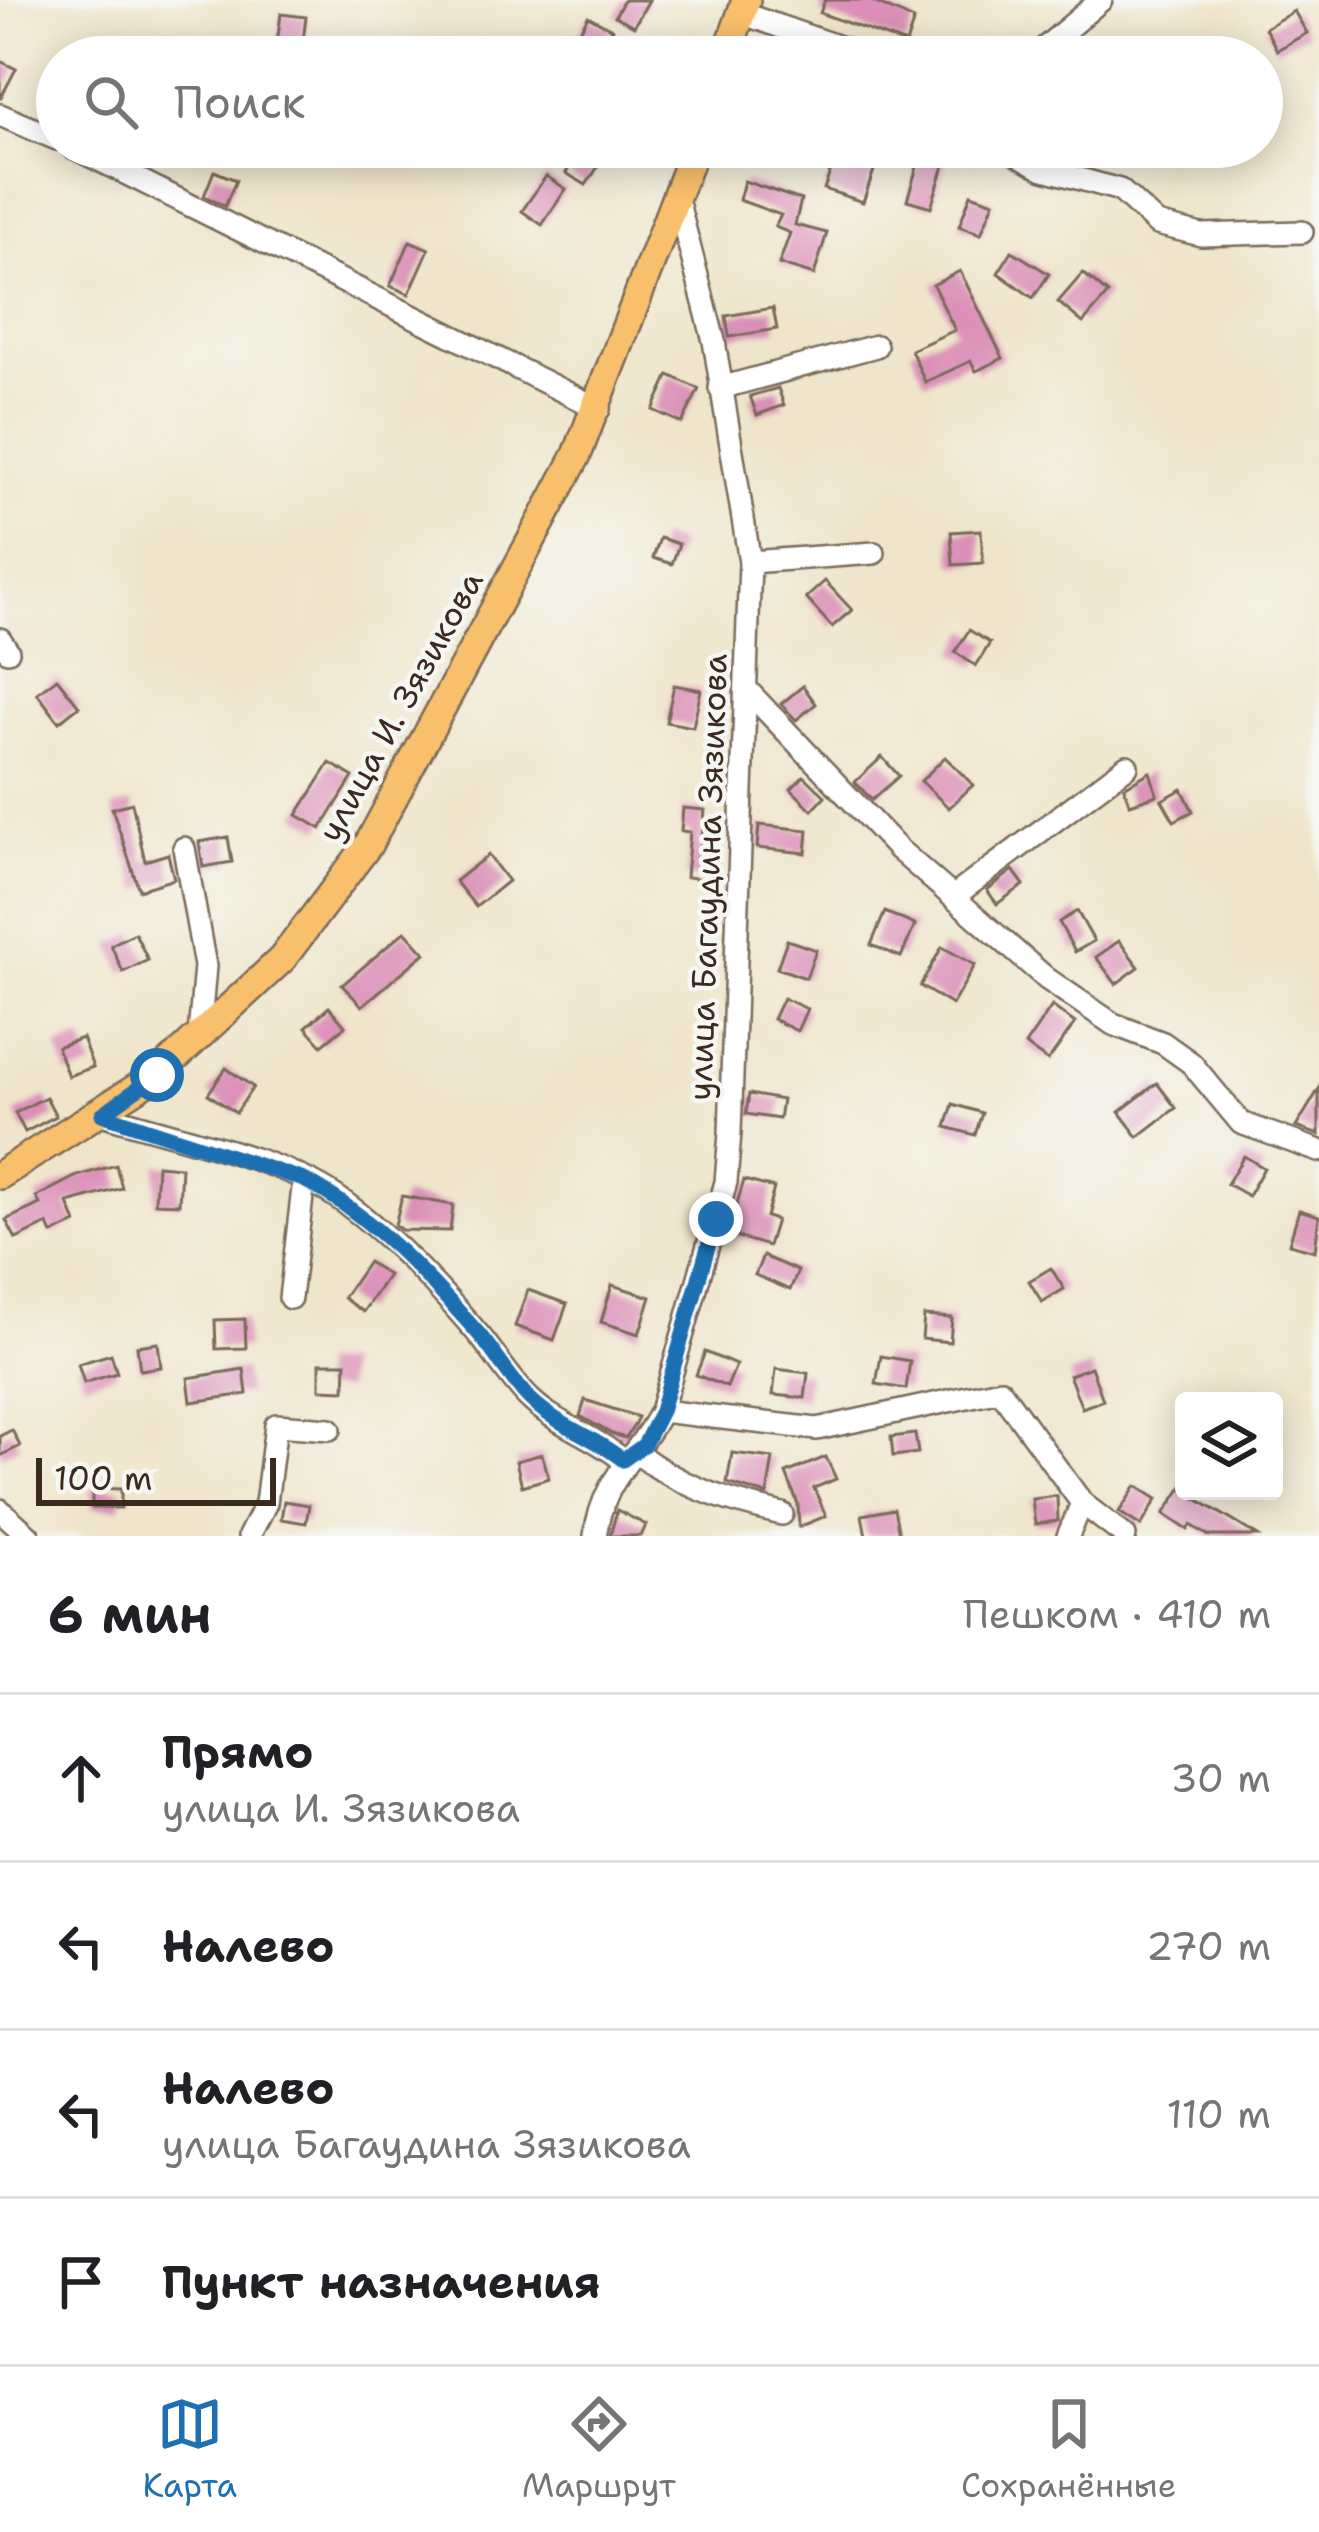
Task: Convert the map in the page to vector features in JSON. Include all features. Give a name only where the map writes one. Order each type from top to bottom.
[{"type":"main road","points":[[733,36],[743,7]]},
{"type":"main road","name":"улица И. Зязикова","points":[[0,1175],[102,1114],[199,1036],[282,959],[368,844],[599,409],[688,168]]},
{"type":"street","points":[[1058,36],[1100,0]]},
{"type":"street","points":[[743,7],[816,36]]},
{"type":"street","points":[[0,115],[36,130]]},
{"type":"street","points":[[115,168],[599,409]]},
{"type":"street","points":[[1042,168],[1120,190],[1157,224],[1201,235],[1302,232]]},
{"type":"street","name":"улица Багаудина Зязикова","points":[[595,1536],[624,1463],[661,1411],[726,1182],[750,562],[714,340],[677,199]]},
{"type":"street","points":[[720,388],[876,346]]},
{"type":"street","points":[[750,562],[874,553]]},
{"type":"street","points":[[747,690],[898,849],[1047,979],[1113,1024],[1163,1043],[1192,1063],[1241,1123],[1319,1151]]},
{"type":"street","points":[[953,897],[1127,766]]},
{"type":"street","points":[[184,848],[205,966],[199,1036]]},
{"type":"street","points":[[102,1114],[304,1180],[335,1196],[403,1255],[479,1335],[528,1398],[563,1426],[601,1442],[624,1463],[725,1501],[782,1514]]},
{"type":"street","points":[[290,1298],[304,1180]]},
{"type":"street","points":[[661,1411],[818,1429],[1000,1390],[1082,1503],[1125,1536]]},
{"type":"street","points":[[249,1536],[266,1504],[277,1426],[330,1429]]},
{"type":"street","points":[[580,1536],[595,1495],[624,1463]]},
{"type":"street","points":[[1068,1536],[1082,1503]]},
{"type":"street","points":[[0,1510],[29,1536]]},
{"type":"building","points":[[624,0],[649,0],[634,26],[615,16]]},
{"type":"building","points":[[825,0],[869,0],[914,20],[909,36],[884,36],[820,13]]},
{"type":"building","points":[[1294,11],[1307,33],[1283,47],[1283,36],[1269,36],[1265,28]]},
{"type":"building","points":[[281,14],[306,17],[304,36],[278,36]]},
{"type":"building","points":[[588,16],[612,29],[608,36],[577,36]]},
{"type":"building","points":[[0,61],[16,69],[0,99]]},
{"type":"building","points":[[569,168],[597,168],[586,185],[566,173]]},
{"type":"building","points":[[832,168],[875,168],[863,202],[824,189]]},
{"type":"building","points":[[917,168],[943,168],[931,207],[907,200]]},
{"type":"building","points":[[214,171],[236,180],[225,206],[204,196]]},
{"type":"building","points":[[546,176],[566,189],[542,225],[522,211]]},
{"type":"building","points":[[744,181],[801,200],[795,225],[827,233],[814,275],[779,264],[790,233],[775,227],[781,215],[739,200]]},
{"type":"building","points":[[971,194],[994,202],[981,234],[959,226]]},
{"type":"building","points":[[410,241],[429,249],[409,294],[390,286]]},
{"type":"building","points":[[1012,251],[1049,274],[1033,298],[998,273]]},
{"type":"building","points":[[960,271],[1003,358],[976,371],[971,361],[925,382],[911,350],[955,330],[933,285]]},
{"type":"building","points":[[1083,273],[1108,294],[1083,323],[1058,302]]},
{"type":"building","points":[[773,308],[777,329],[729,337],[726,316]]},
{"type":"building","points":[[669,375],[699,389],[682,423],[653,410]]},
{"type":"building","points":[[778,388],[784,405],[757,415],[750,396]]},
{"type":"building","points":[[981,530],[983,563],[953,565],[951,532]]},
{"type":"building","points":[[660,538],[679,544],[672,564],[653,558]]},
{"type":"building","points":[[825,581],[852,610],[832,627],[806,598]]},
{"type":"building","points":[[969,630],[990,643],[976,666],[955,652]]},
{"type":"building","points":[[57,678],[79,706],[59,722],[37,693]]},
{"type":"building","points":[[674,685],[701,690],[693,727],[666,722]]},
{"type":"building","points":[[803,686],[816,704],[796,720],[781,704]]},
{"type":"building","points":[[882,757],[899,776],[872,800],[855,782]]},
{"type":"building","points":[[945,757],[973,785],[949,808],[921,781]]},
{"type":"building","points":[[330,763],[353,777],[321,829],[297,815]]},
{"type":"building","points":[[1150,772],[1157,795],[1130,804],[1124,787]]},
{"type":"building","points":[[804,776],[825,796],[812,810],[791,789]]},
{"type":"building","points":[[1182,789],[1193,811],[1174,821],[1162,800]]},
{"type":"building","points":[[132,803],[145,861],[168,854],[174,879],[139,890],[112,808]]},
{"type":"building","points":[[683,808],[705,810],[700,852],[718,854],[716,880],[686,877],[690,832],[681,831]]},
{"type":"building","points":[[759,825],[808,830],[806,853],[757,848]]},
{"type":"building","points":[[228,837],[232,862],[203,867],[199,842]]},
{"type":"building","points":[[488,855],[508,881],[476,907],[455,881]]},
{"type":"building","points":[[1013,870],[1024,885],[997,904],[987,890]]},
{"type":"building","points":[[1077,911],[1094,941],[1075,952],[1059,922]]},
{"type":"building","points":[[885,912],[915,925],[901,957],[871,945]]},
{"type":"building","points":[[405,931],[425,953],[362,1006],[342,985]]},
{"type":"building","points":[[135,933],[148,960],[123,972],[111,945]]},
{"type":"building","points":[[787,940],[816,950],[806,978],[777,968]]},
{"type":"building","points":[[1119,941],[1139,967],[1116,984],[1096,957]]},
{"type":"building","points":[[942,947],[975,965],[952,1005],[920,986]]},
{"type":"building","points":[[783,998],[807,1009],[797,1031],[773,1019]]},
{"type":"building","points":[[1052,1006],[1075,1023],[1048,1061],[1025,1045]]},
{"type":"building","points":[[329,1007],[345,1026],[322,1045],[306,1027]]},
{"type":"building","points":[[82,1038],[93,1067],[68,1076],[57,1047]]},
{"type":"building","points":[[226,1068],[253,1087],[236,1113],[208,1094]]},
{"type":"building","points":[[1157,1083],[1176,1108],[1138,1137],[1119,1112]]},
{"type":"building","points":[[1319,1089],[1319,1135],[1296,1127]]},
{"type":"building","points":[[749,1094],[782,1100],[779,1119],[746,1114]]},
{"type":"building","points":[[46,1097],[56,1116],[25,1132],[15,1113]]},
{"type":"building","points":[[953,1104],[982,1113],[975,1135],[946,1127]]},
{"type":"building","points":[[1244,1156],[1264,1168],[1248,1196],[1227,1184]]},
{"type":"building","points":[[116,1165],[122,1188],[68,1203],[76,1223],[52,1234],[48,1224],[16,1239],[6,1220],[40,1204],[36,1197],[77,1176]]},
{"type":"building","points":[[157,1165],[181,1167],[179,1204],[155,1203]]},
{"type":"building","points":[[744,1180],[774,1188],[766,1217],[776,1220],[768,1246],[728,1234]]},
{"type":"building","points":[[402,1196],[453,1205],[450,1231],[401,1230],[395,1225]]},
{"type":"building","points":[[1299,1210],[1319,1216],[1315,1251],[1289,1244]]},
{"type":"building","points":[[763,1256],[798,1271],[790,1290],[755,1275]]},
{"type":"building","points":[[368,1262],[388,1275],[363,1312],[343,1298]]},
{"type":"building","points":[[1051,1268],[1064,1289],[1042,1302],[1029,1281]]},
{"type":"building","points":[[612,1285],[651,1297],[639,1334],[601,1322]]},
{"type":"building","points":[[528,1290],[567,1304],[554,1340],[515,1326]]},
{"type":"building","points":[[924,1316],[952,1318],[950,1342],[922,1339]]},
{"type":"building","points":[[245,1319],[246,1348],[216,1349],[215,1320]]},
{"type":"building","points":[[158,1343],[161,1367],[140,1370],[137,1346]]},
{"type":"building","points":[[705,1352],[736,1365],[727,1387],[696,1375]]},
{"type":"building","points":[[111,1354],[117,1373],[84,1383],[78,1364]]},
{"type":"building","points":[[881,1356],[910,1361],[906,1389],[876,1384]]},
{"type":"building","points":[[320,1363],[346,1363],[345,1390],[320,1389]]},
{"type":"building","points":[[1091,1367],[1103,1400],[1082,1408],[1069,1375]]},
{"type":"building","points":[[244,1369],[247,1394],[191,1402],[188,1378]]},
{"type":"building","points":[[776,1369],[808,1373],[805,1398],[773,1395]]},
{"type":"building","points":[[585,1400],[638,1417],[626,1438],[580,1416]]},
{"type":"building","points":[[12,1430],[20,1446],[0,1456],[0,1436]]},
{"type":"building","points":[[915,1434],[918,1453],[893,1456],[891,1437]]},
{"type":"building","points":[[732,1453],[773,1458],[767,1495],[727,1483]]},
{"type":"building","points":[[542,1454],[549,1478],[522,1486],[516,1461]]},
{"type":"building","points":[[826,1457],[836,1479],[814,1488],[826,1516],[799,1527],[798,1504],[786,1473]]},
{"type":"building","points":[[1136,1486],[1157,1499],[1141,1526],[1119,1512]]},
{"type":"building","points":[[92,1488],[121,1489],[121,1508],[92,1508]]},
{"type":"building","points":[[1057,1496],[1058,1521],[1035,1524],[1032,1499]]},
{"type":"building","points":[[1175,1498],[1199,1500],[1258,1536],[1209,1536],[1191,1525],[1188,1530],[1164,1514]]},
{"type":"building","points":[[284,1501],[309,1505],[306,1523],[281,1519]]},
{"type":"building","points":[[894,1509],[899,1534],[866,1536],[862,1515]]},
{"type":"building","points":[[617,1510],[646,1525],[641,1536],[610,1536]]},
{"type":"route","points":[[157,1075],[102,1114],[266,1166],[335,1196],[403,1255],[479,1335],[528,1398],[563,1426],[601,1442],[623,1460],[644,1445],[661,1411],[716,1219]]}]
